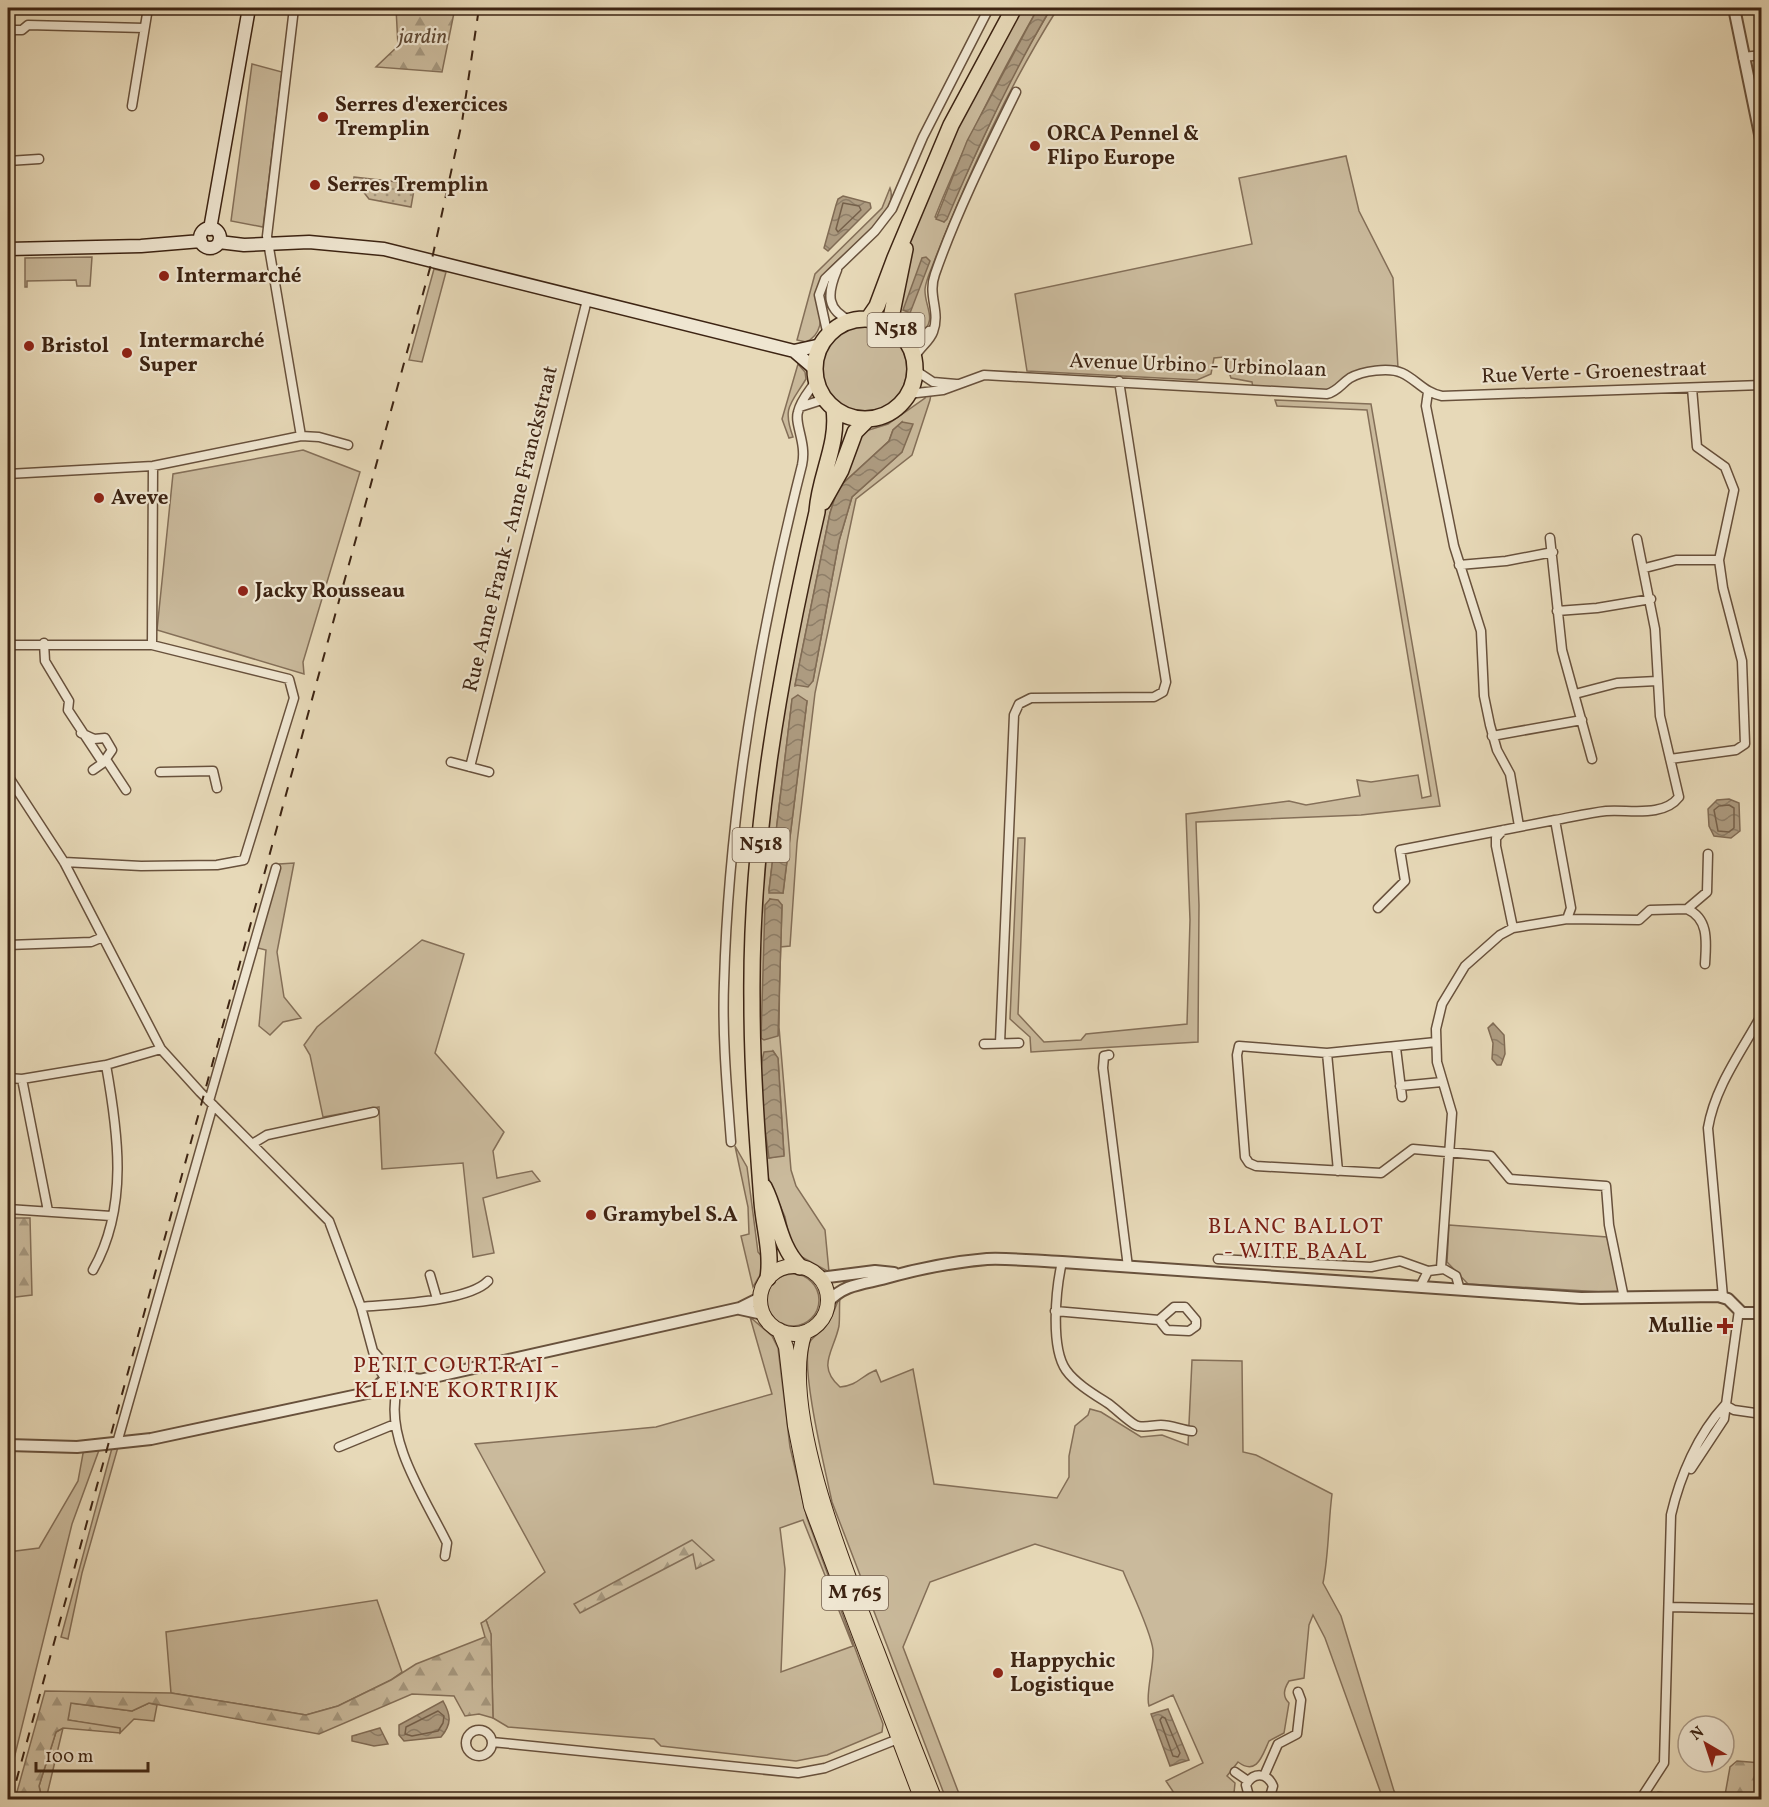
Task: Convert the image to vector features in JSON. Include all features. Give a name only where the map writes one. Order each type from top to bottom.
[{"type":"highway","name":"N518","points":[[868,319],[877,306],[907,228],[956,116],[1014,8]]},
{"type":"highway","name":"N518","points":[[893,328],[892,313],[904,259],[907,228]]},
{"type":"highway","name":"N518","points":[[824,340],[851,321],[868,319],[881,321],[893,328],[905,339],[915,364],[908,394]]},
{"type":"highway","points":[[815,375],[824,340]]},
{"type":"highway","name":"N518","points":[[768,1278],[770,1258],[753,1092],[752,999],[759,866],[780,690],[818,498],[835,438],[829,404],[815,375]]},
{"type":"highway","points":[[829,404],[847,416],[868,419],[889,413],[908,394]]},
{"type":"highway","name":"N518","points":[[817,512],[841,470],[855,432],[868,419]]},
{"type":"highway","name":"N518","points":[[761,1182],[777,1215],[785,1248],[800,1267]]},
{"type":"main road","points":[[201,241],[202,233],[210,228],[249,8]]},
{"type":"main road","points":[[210,228],[218,233],[219,242]]},
{"type":"main road","points":[[8,249],[141,246],[201,241],[210,248],[219,242]]},
{"type":"main road","points":[[219,242],[228,245],[309,242],[384,249],[794,351],[824,340]]},
{"type":"main road","points":[[794,351],[815,375]]},
{"type":"main road","points":[[779,1330],[792,1334],[805,1332],[821,1320],[828,1302],[826,1289],[819,1278],[800,1267],[782,1268],[768,1278],[760,1298],[764,1314],[779,1330],[786,1347],[794,1382]]},
{"type":"main road","points":[[794,1382],[805,1332]]},
{"type":"main road","name":"M 765","points":[[794,1382],[828,1519],[904,1737],[922,1800]]},
{"type":"main road","name":"M 765","points":[[904,1737],[934,1800]]},
{"type":"street","points":[[132,106],[148,8]]},
{"type":"street","points":[[294,8],[267,236],[301,436]]},
{"type":"street","points":[[824,340],[819,295],[825,279],[837,270],[886,220],[923,137],[989,8]]},
{"type":"street","points":[[1734,8],[1761,144]]},
{"type":"street","points":[[9,65],[8,30],[22,30],[28,25],[144,28]]},
{"type":"street","points":[[1743,57],[1761,55]]},
{"type":"street","points":[[915,364],[933,333],[936,309],[931,295],[936,270],[984,156],[1016,92]]},
{"type":"street","points":[[8,161],[39,159]]},
{"type":"street","points":[[837,270],[830,289],[831,305],[836,312],[851,321]]},
{"type":"street","name":"Rue Anne Frank - Anne Franckstraat","points":[[470,767],[587,300]]},
{"type":"street","points":[[905,339],[923,337],[934,327]]},
{"type":"street","name":"Avenue Urbino - Urbinolaan","points":[[915,364],[933,382],[956,384]]},
{"type":"street","name":"Avenue Urbino - Urbinolaan","points":[[908,394],[943,390],[984,375],[1327,394],[1340,388],[1354,376],[1392,370],[1414,379],[1428,392]]},
{"type":"street","points":[[731,1142],[725,1068],[724,986],[734,838],[755,678],[781,548],[804,454],[797,416],[801,400],[815,375]]},
{"type":"street","points":[[1000,1043],[1014,715],[1019,704],[1031,698],[1154,697],[1163,692],[1166,682],[1119,381]]},
{"type":"street","name":"Rue Verte - Groenestraat","points":[[1428,392],[1442,396],[1761,385]]},
{"type":"street","points":[[1670,759],[1736,750],[1745,744],[1742,660],[1723,588],[1719,560],[1734,490],[1725,467],[1697,447],[1692,388]]},
{"type":"street","points":[[1428,392],[1426,406],[1459,565],[1481,631],[1484,696],[1492,736],[1510,774],[1519,826]]},
{"type":"street","points":[[800,407],[829,404]]},
{"type":"street","points":[[8,474],[153,466],[301,436],[319,437],[348,445]]},
{"type":"street","points":[[152,645],[153,466]]},
{"type":"street","points":[[1550,538],[1562,650],[1592,759]]},
{"type":"street","points":[[1377,908],[1405,881],[1400,850],[1607,811],[1642,812],[1676,801],[1679,793],[1660,716],[1651,598],[1638,539]]},
{"type":"street","points":[[1459,565],[1506,561],[1553,552]]},
{"type":"street","points":[[1645,568],[1676,560],[1719,560]]},
{"type":"street","points":[[1557,611],[1597,608],[1651,598]]},
{"type":"street","points":[[44,643],[45,661],[69,701],[68,710],[81,733],[126,789]]},
{"type":"street","points":[[8,645],[44,643],[152,645],[289,679],[294,698],[244,860],[217,865],[141,866],[64,862]]},
{"type":"street","points":[[1575,694],[1617,683],[1657,681]]},
{"type":"street","points":[[1492,736],[1582,720]]},
{"type":"street","points":[[81,733],[94,739],[105,738],[112,750],[105,762],[93,770]]},
{"type":"street","points":[[452,762],[489,772]]},
{"type":"street","points":[[160,772],[213,771],[217,788]]},
{"type":"street","points":[[8,776],[64,862],[161,1049],[211,1103],[329,1221],[361,1307],[374,1351],[391,1384],[395,1424],[402,1450],[447,1543],[445,1556]]},
{"type":"street","points":[[1555,820],[1571,908],[1567,919]]},
{"type":"street","points":[[1503,830],[1496,838],[1496,846],[1514,928]]},
{"type":"street","points":[[1688,909],[1707,892],[1708,854]]},
{"type":"street","points":[[117,1443],[276,868]]},
{"type":"street","points":[[1441,1268],[1452,1113],[1437,1062],[1436,1042],[1438,1017],[1455,979],[1487,945],[1514,928],[1567,919],[1639,920],[1650,910],[1688,909],[1693,912],[1704,926],[1705,964]]},
{"type":"street","points":[[8,945],[91,942],[103,937]]},
{"type":"street","points":[[1723,1297],[1708,1128],[1712,1108],[1718,1094],[1761,1014]]},
{"type":"street","points":[[1436,1042],[1396,1048],[1327,1053],[1239,1046],[1237,1055],[1245,1157],[1249,1163],[1256,1166],[1381,1173],[1413,1149],[1451,1152],[1491,1156],[1510,1179],[1606,1186],[1608,1216],[1624,1298]]},
{"type":"street","points":[[984,1044],[1019,1043]]},
{"type":"street","points":[[1396,1048],[1402,1097]]},
{"type":"street","points":[[8,1078],[22,1078],[106,1065],[161,1049]]},
{"type":"street","points":[[1327,1053],[1338,1171]]},
{"type":"street","points":[[1108,1055],[1104,1056],[1103,1068],[1128,1267]]},
{"type":"street","points":[[93,1270],[102,1254],[119,1182],[118,1153],[106,1065]]},
{"type":"street","points":[[22,1078],[48,1211]]},
{"type":"street","points":[[1400,1086],[1442,1082]]},
{"type":"street","points":[[252,1144],[267,1135],[374,1112]]},
{"type":"street","points":[[8,1209],[111,1216]]},
{"type":"street","points":[[828,1302],[839,1290],[900,1273],[945,1263],[990,1259],[1460,1290],[1624,1298],[1723,1297],[1746,1313],[1761,1313]]},
{"type":"street","points":[[1218,1259],[1371,1267],[1400,1261],[1428,1271],[1441,1268],[1456,1276],[1460,1290]]},
{"type":"street","points":[[1062,1262],[1056,1284],[1055,1311],[1061,1360],[1074,1378],[1140,1427],[1163,1425],[1192,1431]]},
{"type":"street","points":[[819,1278],[875,1271],[900,1273]]},
{"type":"street","points":[[1420,1287],[1428,1271]]},
{"type":"street","points":[[430,1275],[437,1299]]},
{"type":"street","points":[[361,1307],[437,1299],[481,1289],[488,1281]]},
{"type":"street","points":[[8,1445],[78,1447],[151,1439],[740,1308],[760,1298]]},
{"type":"street","points":[[740,1308],[764,1314]]},
{"type":"street","points":[[1640,1800],[1664,1763],[1671,1515],[1680,1484],[1715,1437],[1725,1419],[1739,1310]]},
{"type":"street","points":[[1055,1311],[1159,1320]]},
{"type":"street","points":[[1725,1405],[1734,1410],[1761,1414]]},
{"type":"street","points":[[339,1447],[395,1424]]},
{"type":"street","points":[[1670,1607],[1760,1609]]},
{"type":"street","points":[[1264,1776],[1278,1744],[1297,1734],[1301,1700],[1298,1692]]},
{"type":"street","points":[[492,1742],[798,1773],[825,1768],[904,1737]]},
{"type":"street","points":[[1235,1772],[1248,1781]]},
{"type":"street","points":[[1249,1799],[1245,1790],[1248,1781],[1255,1776],[1264,1776],[1273,1786],[1269,1800]]},
{"type":"green space","name":"jardin","points":[[396,8],[455,8],[442,72],[376,67],[398,46]]},
{"type":"green space","points":[[1021,8],[1038,8],[983,110],[946,190],[935,217],[944,222],[1014,72],[1051,8],[1058,8],[1006,99],[962,194],[927,281],[925,296],[930,318],[926,329],[920,334],[918,330],[906,326],[901,314],[897,313],[910,238],[939,164]]},
{"type":"green space","points":[[252,64],[282,72],[263,227],[231,221]]},
{"type":"green space","points":[[1346,156],[1359,211],[1393,278],[1398,368],[1353,373],[1329,390],[1253,388],[1252,382],[1231,378],[1224,357],[1214,358],[1211,374],[1197,380],[1027,371],[1015,294],[1252,244],[1239,178]]},
{"type":"green space","points":[[354,177],[415,184],[411,207],[369,199],[362,190],[353,188]]},
{"type":"green space","points":[[890,188],[891,199],[879,222],[826,272],[820,290],[819,328],[806,342],[797,340],[815,274],[882,208]]},
{"type":"green space","points":[[92,257],[90,286],[77,286],[76,280],[27,281],[27,287],[25,287],[25,258]]},
{"type":"green space","points":[[434,269],[446,272],[422,362],[409,360]]},
{"type":"green space","points":[[864,326],[888,333],[900,345],[907,369],[900,393],[888,405],[864,412],[840,405],[828,393],[821,369],[828,345],[840,333]]},
{"type":"green space","points":[[798,364],[805,372],[806,379],[792,400],[788,412],[793,437],[789,438],[782,419]]},
{"type":"green space","points":[[925,393],[931,394],[912,455],[856,499],[815,693],[797,843],[790,946],[781,947],[782,905],[770,899],[778,1036],[780,987],[779,1027],[791,1170],[796,1186],[825,1230],[829,1272],[800,1256],[790,1241],[785,1217],[765,1170],[758,1081],[760,912],[769,815],[796,627],[822,514],[856,434],[888,424],[925,398]],"holes":[[[902,422],[902,452],[852,497],[839,541],[813,681],[795,686],[830,513],[838,488],[889,441],[893,430]],[[792,700],[807,701],[783,893],[769,890]],[[773,1051],[778,1059],[784,1155],[769,1158],[762,1090]]]},
{"type":"green space","points":[[1275,400],[1371,404],[1440,806],[1361,815],[1196,822],[1199,905],[1198,1042],[1031,1052],[1030,1037],[1010,1019],[1018,838],[1025,838],[1018,1014],[1044,1042],[1081,1040],[1086,1034],[1187,1024],[1190,920],[1186,814],[1289,801],[1306,805],[1360,796],[1357,780],[1371,782],[1418,775],[1422,798],[1431,796],[1367,410],[1277,406]]},
{"type":"green space","name":"Jacky Rousseau","points":[[303,450],[360,472],[303,662],[304,674],[157,630],[173,474]]},
{"type":"green space","points":[[294,863],[277,952],[284,997],[301,1018],[283,1022],[270,1035],[259,1026],[266,950],[254,947],[279,864]]},
{"type":"green space","points":[[422,940],[464,954],[435,1053],[504,1132],[493,1151],[497,1178],[532,1171],[540,1181],[483,1198],[494,1253],[473,1257],[463,1163],[382,1169],[379,1107],[323,1117],[310,1055],[304,1045],[317,1027]]},
{"type":"green space","points":[[735,1146],[747,1167],[758,1252],[765,1260],[763,1270],[753,1287],[741,1236],[749,1234],[748,1207]]},
{"type":"green space","points":[[8,1218],[30,1218],[32,1295],[8,1298]]},
{"type":"green space","points":[[1449,1225],[1607,1237],[1619,1293],[1468,1284],[1447,1262]]},
{"type":"green space","points":[[788,1274],[798,1274],[807,1278],[815,1286],[819,1300],[815,1314],[807,1322],[798,1326],[788,1326],[779,1322],[771,1314],[767,1305],[767,1295],[771,1286],[779,1278]]},
{"type":"green space","points":[[840,1297],[839,1326],[829,1358],[829,1372],[840,1387],[855,1383],[876,1370],[881,1382],[913,1369],[934,1484],[1057,1498],[1069,1477],[1069,1456],[1075,1426],[1088,1415],[1090,1409],[1101,1412],[1141,1437],[1162,1435],[1188,1445],[1192,1360],[1242,1361],[1243,1452],[1256,1455],[1332,1494],[1323,1583],[1341,1616],[1394,1791],[1399,1799],[1383,1799],[1325,1638],[1313,1615],[1309,1625],[1304,1678],[1289,1681],[1285,1690],[1285,1698],[1289,1703],[1284,1733],[1269,1741],[1261,1758],[1254,1765],[1244,1766],[1238,1762],[1227,1776],[1235,1783],[1234,1793],[1229,1799],[1178,1799],[1166,1781],[1203,1763],[1173,1695],[1149,1706],[1153,1650],[1145,1622],[1123,1571],[1035,1544],[930,1582],[903,1647],[961,1799],[946,1799],[832,1502],[811,1395],[808,1354],[810,1342],[828,1323]]},
{"type":"green space","points":[[750,1317],[772,1336],[778,1348],[790,1447],[807,1518],[883,1724],[882,1732],[827,1755],[796,1761],[661,1746],[654,1739],[508,1727],[493,1718],[491,1635],[486,1620],[545,1572],[475,1444],[656,1427],[772,1394]],"holes":[[[803,1520],[853,1646],[781,1672],[785,1569],[780,1528]]]},
{"type":"green space","points":[[118,1447],[82,1573],[68,1639],[61,1637],[112,1448]]},
{"type":"green space","points":[[84,1448],[99,1450],[72,1524],[8,1783],[8,1552],[39,1548],[78,1481]]},
{"type":"green space","points":[[692,1540],[714,1560],[696,1569],[693,1554],[580,1613],[574,1604]]},
{"type":"green space","points":[[377,1600],[402,1672],[391,1680],[338,1706],[306,1715],[171,1693],[166,1632]]},
{"type":"green space","points":[[486,1620],[491,1634],[493,1718],[479,1714],[465,1716],[454,1696],[412,1694],[319,1734],[149,1703],[132,1711],[71,1703],[68,1720],[120,1728],[120,1733],[63,1728],[56,1732],[39,1786],[42,1799],[15,1799],[45,1691],[171,1693],[306,1715],[338,1706],[391,1680],[416,1664],[485,1637],[481,1623]]},
{"type":"green space","points":[[70,1703],[132,1711],[149,1703],[157,1705],[154,1721],[134,1719],[120,1733],[120,1729],[68,1720]]},
{"type":"green space","points":[[63,1728],[46,1799],[42,1799],[39,1786],[56,1732]]},
{"type":"green space","points":[[1736,1762],[1761,1763],[1761,1799],[1652,1799],[1658,1792],[1692,1796],[1725,1795],[1729,1774],[1736,1774]]},
{"type":"water","points":[[1038,8],[1051,8],[1022,59],[947,219],[944,222],[936,219],[967,141]]},
{"type":"water","points":[[843,196],[870,203],[871,208],[828,251],[824,248],[838,199]]},
{"type":"water","points":[[926,257],[930,261],[910,313],[903,310],[922,258]]},
{"type":"water","points":[[902,422],[913,424],[902,452],[852,497],[839,541],[813,681],[808,687],[795,685],[830,513],[838,488],[889,441],[893,430]]},
{"type":"water","points":[[798,695],[807,701],[783,893],[769,893],[792,699]]},
{"type":"water","points":[[1729,799],[1739,803],[1740,831],[1731,838],[1714,836],[1709,826],[1708,809],[1717,800]]},
{"type":"water","points":[[770,899],[778,900],[782,905],[778,1036],[764,1040],[761,1038],[765,905]]},
{"type":"water","points":[[1493,1023],[1504,1035],[1505,1054],[1501,1065],[1497,1065],[1492,1059],[1493,1043],[1488,1028]]},
{"type":"water","points":[[773,1051],[778,1058],[784,1156],[769,1158],[760,1077],[764,1052]]},
{"type":"water","points":[[443,1701],[448,1711],[449,1724],[441,1737],[404,1741],[399,1735],[399,1725]]},
{"type":"water","points":[[1168,1709],[1189,1760],[1170,1766],[1151,1714]]},
{"type":"water","points":[[380,1728],[388,1744],[374,1746],[352,1741],[352,1736]]},
{"type":"railway","points":[[11,1800],[430,268],[462,122],[479,8]]},
{"type":"place","name":"Serres d'exercices Tremplin","points":[[323,117]]},
{"type":"place","name":"ORCA Pennel & Flipo Europe","points":[[1035,146]]},
{"type":"place","name":"Serres Tremplin","points":[[315,185]]},
{"type":"place","name":"Intermarché","points":[[164,276]]},
{"type":"place","name":"Bristol","points":[[29,346]]},
{"type":"place","name":"Intermarché Super","points":[[127,353]]},
{"type":"place","name":"Aveve","points":[[99,498]]},
{"type":"place","name":"Jacky Rousseau","points":[[243,591]]},
{"type":"place","name":"Gramybel S.A","points":[[591,1215]]},
{"type":"place","name":"Mullie","points":[[1725,1326]]},
{"type":"place","name":"Happychic Logistique","points":[[998,1673]]},
{"type":"district","name":"BLANC BALLOT - WITE BAAL","points":[[1296,1240]]},
{"type":"district","name":"PETIT COURTRAI - KLEINE KORTRIJK","points":[[457,1378]]}]
